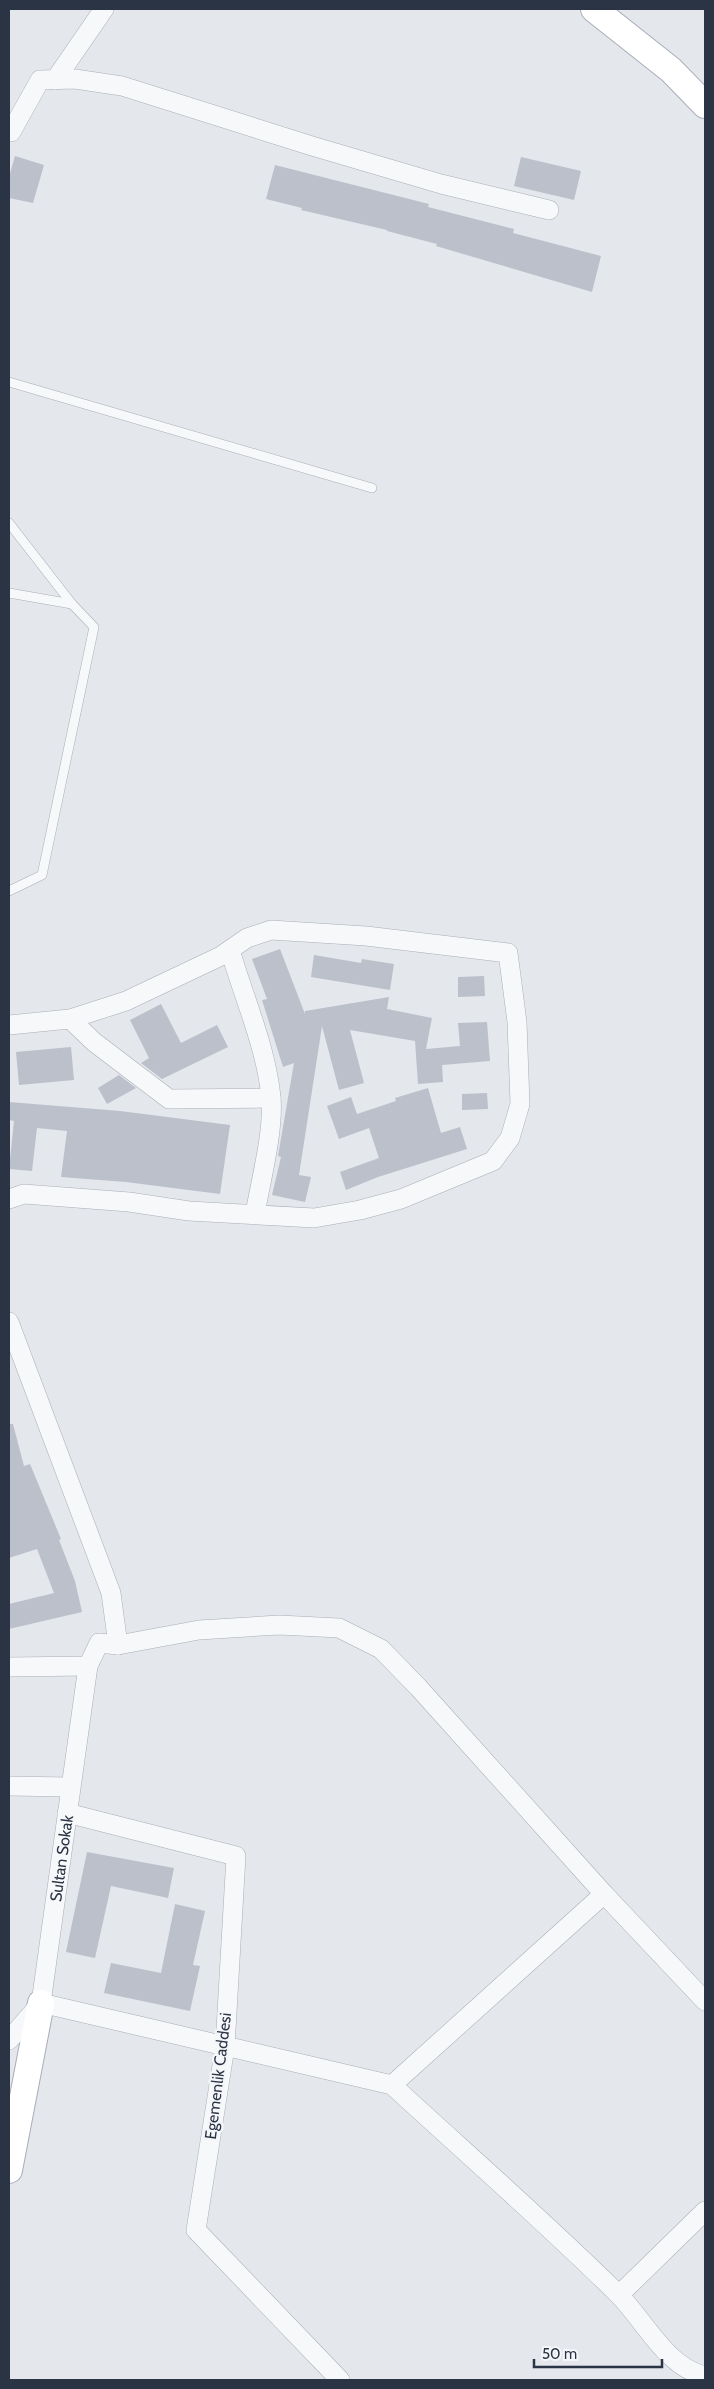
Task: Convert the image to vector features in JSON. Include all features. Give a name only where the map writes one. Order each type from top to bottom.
[{"type":"street","points":[[55,80],[104,9]]},
{"type":"street","points":[[594,9],[671,70],[705,105]]},
{"type":"street","points":[[9,133],[40,80],[75,79],[122,86],[441,184],[549,210]]},
{"type":"street","points":[[9,1026],[70,1019],[126,1001],[221,956],[247,938],[271,930],[366,936],[508,953],[517,1022],[520,1104],[510,1138],[492,1161],[401,1199],[360,1210],[314,1218],[189,1211],[129,1202],[24,1194],[9,1199]]},
{"type":"street","points":[[230,950],[265,1062],[271,1098],[271,1128],[255,1214]]},
{"type":"street","points":[[70,1019],[94,1042],[170,1098],[271,1098]]},
{"type":"street","points":[[9,1322],[111,1593],[118,1645],[199,1630],[278,1625],[338,1628],[380,1649],[418,1687],[604,1894],[705,2001]]},
{"type":"street","name":"Sultan Sokak","points":[[41,2003],[69,1787],[88,1666],[98,1643],[118,1645]]},
{"type":"street","points":[[9,1667],[88,1666]]},
{"type":"street","points":[[9,1786],[69,1787]]},
{"type":"street","name":"Egemenlik Caddesi","points":[[67,1812],[236,1856],[225,2047],[196,2230],[340,2380]]},
{"type":"street","points":[[392,2085],[604,1894]]},
{"type":"street","points":[[9,2040],[41,2003]]},
{"type":"street","points":[[41,2003],[392,2085],[619,2295],[672,2358],[705,2376]]},
{"type":"street","points":[[9,2170],[41,2003]]},
{"type":"street","points":[[619,2295],[705,2211]]},
{"type":"lane","points":[[9,382],[372,488]]},
{"type":"lane","points":[[9,523],[72,604],[94,627],[42,875],[9,891]]},
{"type":"lane","points":[[9,593],[72,604]]},
{"type":"building","points":[[15,156],[44,165],[33,203],[9,198],[9,177]]},
{"type":"building","points":[[521,157],[581,171],[574,200],[514,186]]},
{"type":"building","points":[[275,165],[429,204],[428,207],[514,229],[513,233],[601,256],[592,292],[436,246],[437,244],[301,210],[302,208],[266,199]]},
{"type":"building","points":[[280,949],[305,1014],[305,1011],[389,997],[387,1009],[432,1018],[426,1049],[460,1046],[458,1023],[487,1022],[490,1061],[442,1065],[443,1082],[418,1084],[415,1041],[350,1030],[364,1083],[339,1090],[322,1026],[299,1175],[311,1177],[305,1202],[272,1195],[281,1157],[278,1156],[294,1063],[283,1067],[262,1000],[267,999],[252,959]]},
{"type":"building","points":[[314,955],[361,963],[362,959],[394,964],[390,990],[311,977]]},
{"type":"building","points":[[484,976],[485,996],[458,997],[458,977]]},
{"type":"building","points":[[161,1004],[181,1043],[217,1025],[228,1047],[162,1079],[141,1063],[149,1058],[130,1020]]},
{"type":"building","points":[[71,1047],[74,1080],[19,1085],[16,1052]]},
{"type":"building","points":[[119,1075],[136,1088],[107,1104],[98,1088]]},
{"type":"building","points":[[428,1088],[441,1133],[460,1127],[467,1149],[378,1177],[346,1190],[340,1172],[379,1158],[369,1128],[339,1139],[327,1106],[351,1097],[357,1114],[396,1101],[395,1098]]},
{"type":"building","points":[[487,1093],[488,1109],[462,1110],[462,1094]]},
{"type":"building","points":[[9,1102],[120,1111],[230,1125],[220,1194],[126,1182],[61,1177],[67,1131],[37,1128],[32,1171],[9,1169],[14,1121],[9,1120]]},
{"type":"building","points":[[9,1424],[13,1424],[24,1466],[30,1464],[61,1539],[59,1540],[75,1581],[82,1612],[9,1629],[9,1604],[54,1593],[37,1549],[9,1558]]},
{"type":"building","points":[[87,1852],[174,1868],[168,1898],[111,1886],[95,1958],[66,1952]]},
{"type":"building","points":[[175,1904],[205,1911],[193,1965],[200,1966],[190,2011],[104,1993],[111,1963],[161,1973]]}]
